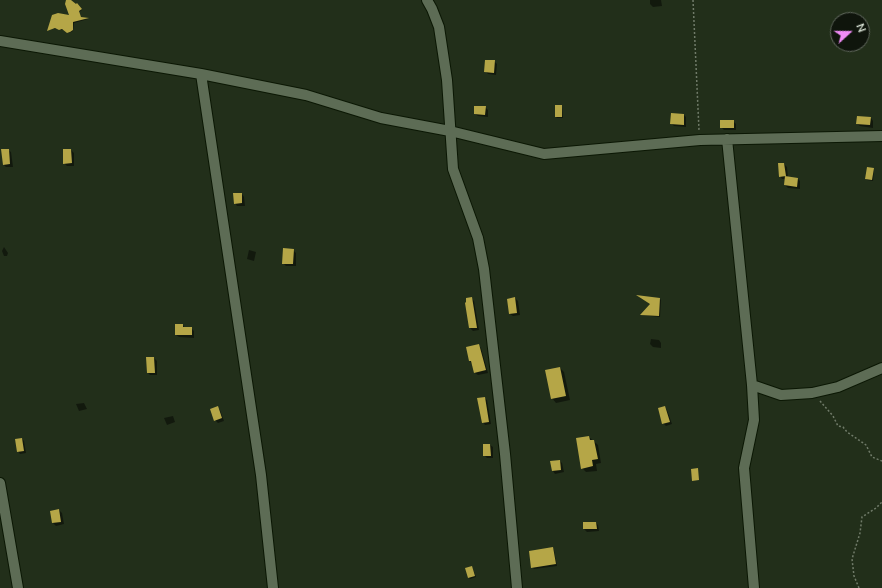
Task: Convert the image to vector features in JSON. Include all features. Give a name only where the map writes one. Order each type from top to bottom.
[{"type":"street","points":[[427,0],[432,8],[439,27],[447,80],[453,169],[478,238],[484,269],[505,454],[517,588]]},
{"type":"street","points":[[0,41],[201,74],[306,95],[381,118],[450,131],[544,154],[700,140],[882,136]]},
{"type":"street","points":[[201,74],[261,475],[273,588]]},
{"type":"street","points":[[727,139],[752,384],[754,420],[744,468],[754,588]]},
{"type":"street","points":[[752,384],[781,394],[812,393],[838,387],[882,368]]},
{"type":"street","points":[[0,483],[18,588]]},
{"type":"path","points":[[693,0],[700,140]]},
{"type":"path","points":[[812,393],[823,403],[833,416],[838,426],[843,427],[847,432],[866,445],[872,457],[882,461]]},
{"type":"path","points":[[859,588],[854,576],[852,559],[860,533],[862,517],[882,502]]},
{"type":"building","points":[[66,0],[71,0],[76,4],[77,3],[82,9],[79,11],[81,17],[89,18],[73,22],[73,30],[67,33],[62,29],[59,30],[55,28],[47,31],[52,15],[58,13],[69,15],[65,4]]},
{"type":"building","points":[[485,60],[495,60],[494,73],[484,72]]},
{"type":"building","points":[[555,105],[562,105],[562,117],[555,117]]},
{"type":"building","points":[[474,106],[486,106],[485,115],[474,114]]},
{"type":"building","points":[[671,113],[684,114],[684,125],[670,124]]},
{"type":"building","points":[[857,116],[871,117],[870,125],[856,124]]},
{"type":"building","points":[[720,120],[734,120],[734,128],[720,128]]},
{"type":"building","points":[[1,149],[9,149],[10,164],[3,165]]},
{"type":"building","points":[[63,149],[71,149],[72,163],[63,164]]},
{"type":"building","points":[[778,163],[784,163],[786,176],[779,177]]},
{"type":"building","points":[[867,167],[874,168],[872,180],[865,179]]},
{"type":"building","points":[[785,176],[798,178],[797,187],[784,185]]},
{"type":"building","points":[[233,193],[242,193],[242,203],[234,204]]},
{"type":"building","points":[[283,248],[294,249],[293,264],[282,264]]},
{"type":"building","points":[[636,295],[660,298],[659,316],[640,315],[650,304]]},
{"type":"building","points":[[472,297],[477,328],[469,328],[465,303],[466,298]]},
{"type":"building","points":[[515,297],[517,313],[509,314],[507,299]]},
{"type":"building","points":[[175,324],[183,324],[183,327],[192,327],[192,335],[175,335]]},
{"type":"building","points":[[479,344],[486,370],[474,373],[471,361],[469,361],[466,347]]},
{"type":"building","points":[[146,357],[154,357],[155,373],[147,373]]},
{"type":"building","points":[[560,367],[566,396],[551,399],[545,370]]},
{"type":"building","points":[[485,397],[489,422],[482,423],[477,398]]},
{"type":"building","points":[[218,406],[222,418],[214,421],[210,409]]},
{"type":"building","points":[[665,406],[670,422],[662,424],[658,408]]},
{"type":"building","points":[[589,436],[590,440],[594,440],[598,459],[592,460],[593,466],[581,469],[576,438]]},
{"type":"building","points":[[22,438],[24,451],[17,452],[15,439]]},
{"type":"building","points":[[483,444],[490,444],[491,456],[483,456]]},
{"type":"building","points":[[560,460],[561,470],[552,471],[550,461]]},
{"type":"building","points":[[698,468],[699,480],[692,481],[691,469]]},
{"type":"building","points":[[59,509],[61,522],[52,523],[50,511]]},
{"type":"building","points":[[583,522],[596,522],[597,529],[583,529]]},
{"type":"building","points":[[553,547],[556,564],[531,568],[529,551]]},
{"type":"building","points":[[472,566],[475,576],[468,578],[465,568]]}]
